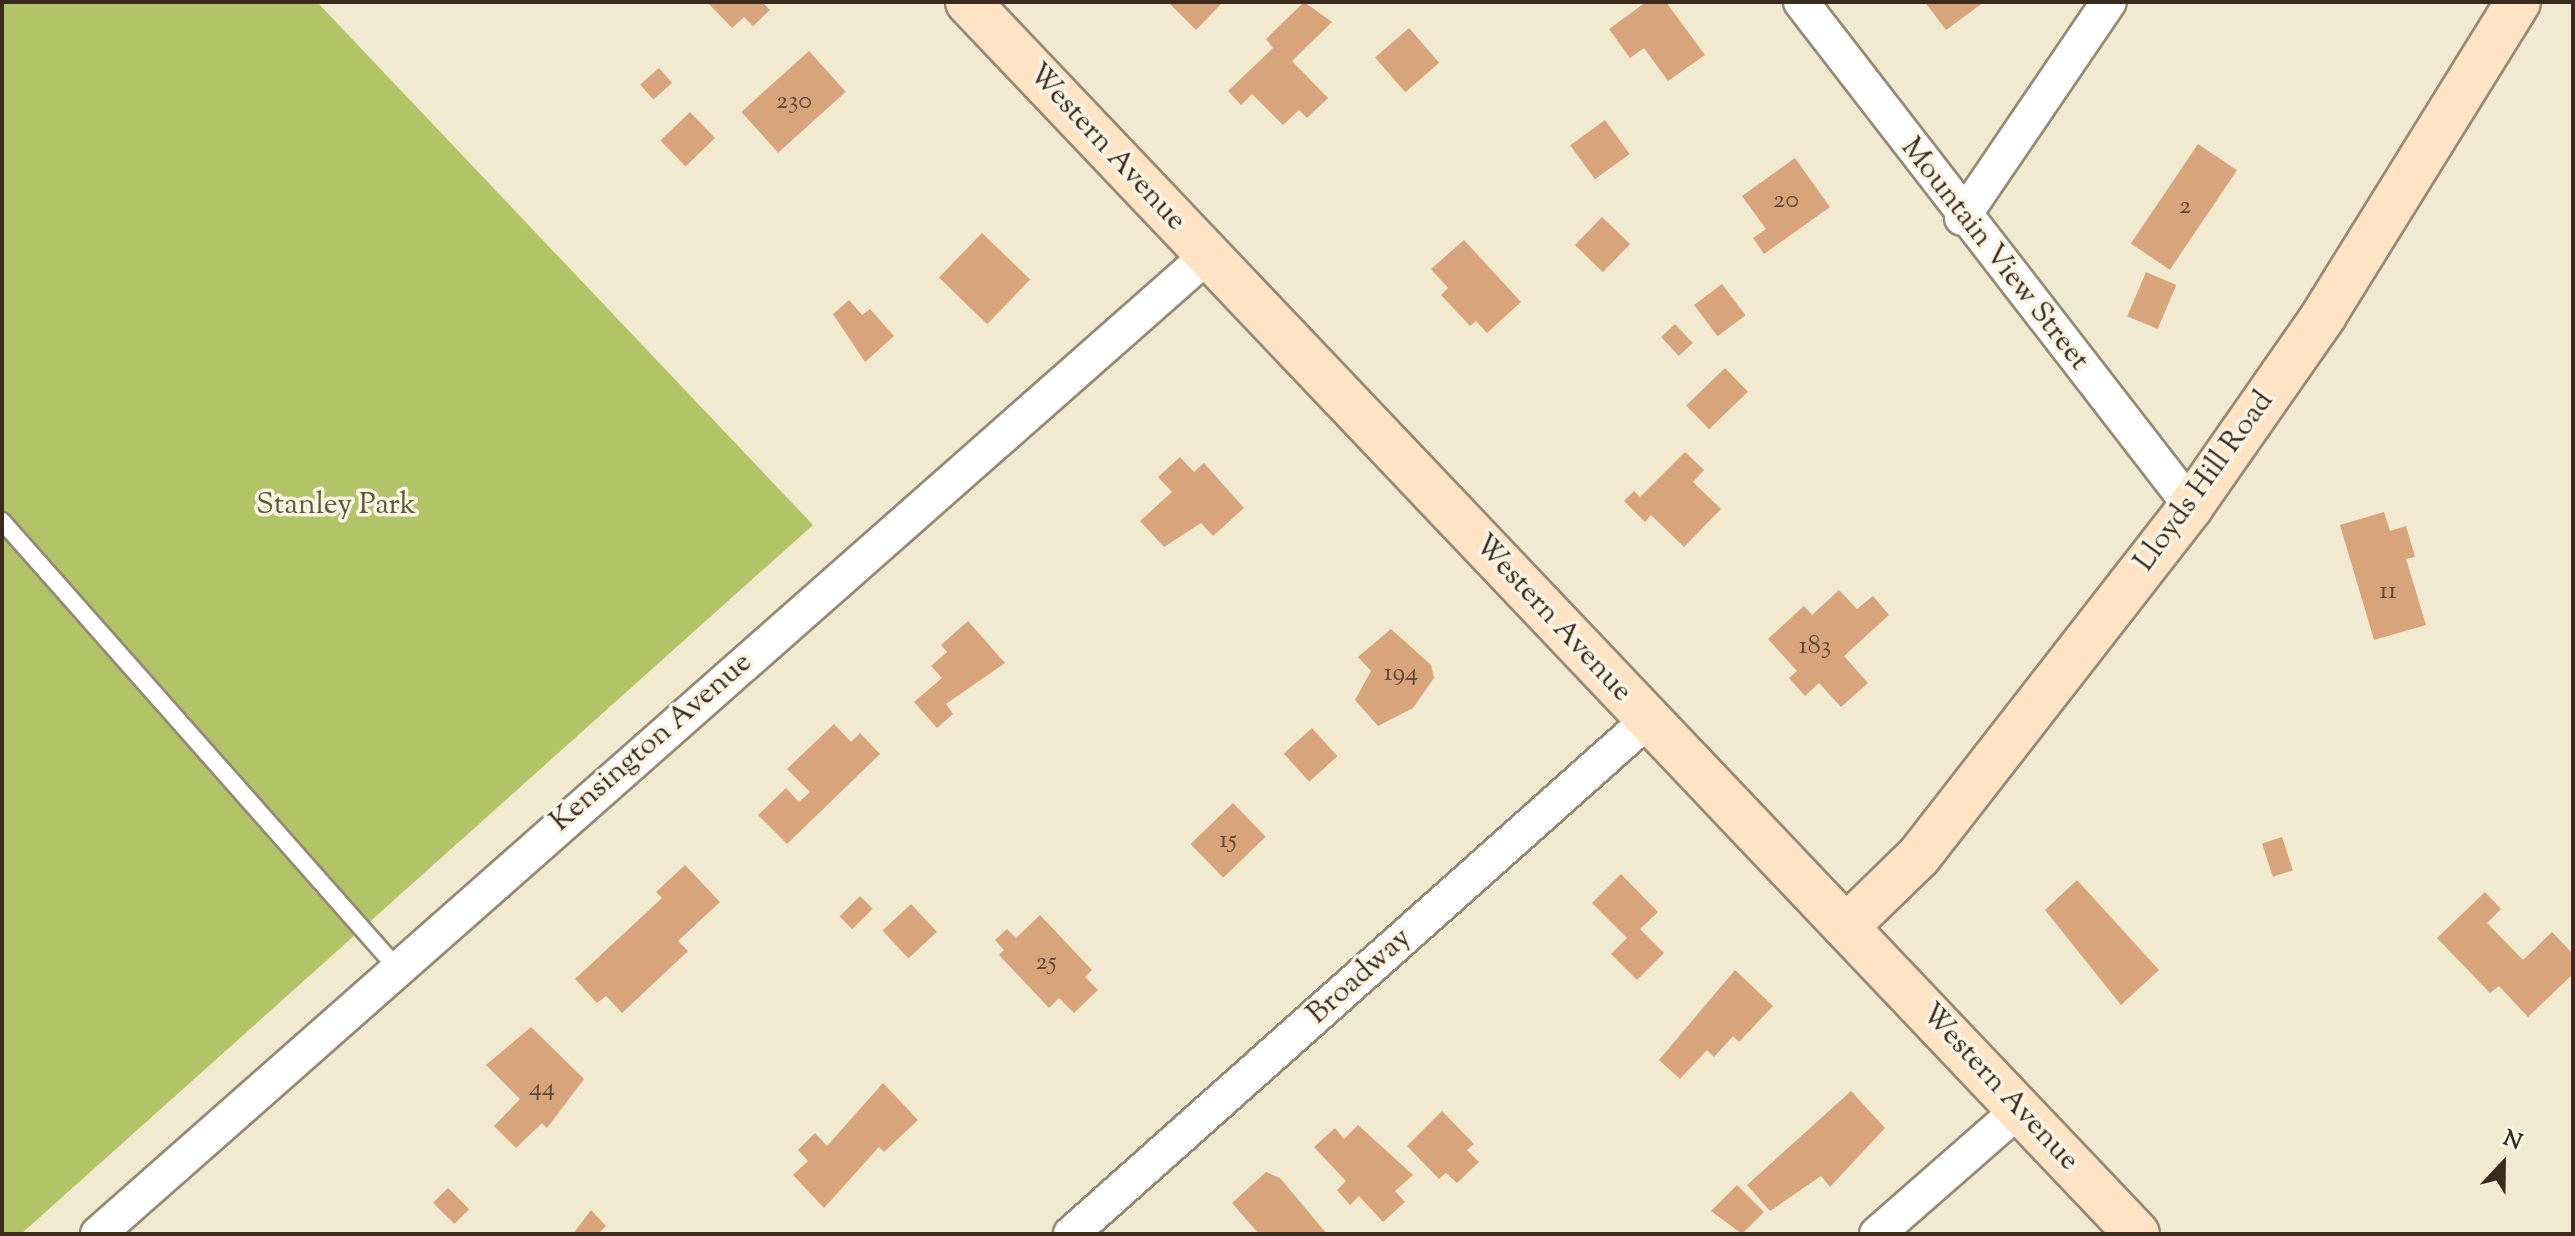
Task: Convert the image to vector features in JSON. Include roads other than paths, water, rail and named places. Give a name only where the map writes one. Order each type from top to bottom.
[{"type":"main road","name":"Western Avenue","points":[[968,2],[2137,1234]]},
{"type":"main road","name":"Lloyds Hill Road","points":[[1846,927],[1928,846],[2191,506],[2324,315],[2518,2]]},
{"type":"street","name":"Mountain View Street","points":[[1801,2],[1962,218],[2191,506]]},
{"type":"street","points":[[1962,218],[2109,2]]},
{"type":"street","name":"Kensington Avenue","points":[[98,1234],[396,967],[1207,256]]},
{"type":"street","name":"Broadway","points":[[1071,1234],[1648,720]]},
{"type":"street","points":[[1877,1234],[2020,1109]]},
{"type":"lane","points":[[2,521],[396,967]]},
{"type":"park label","name":"Stanley Park","points":[[336,506]]}]
